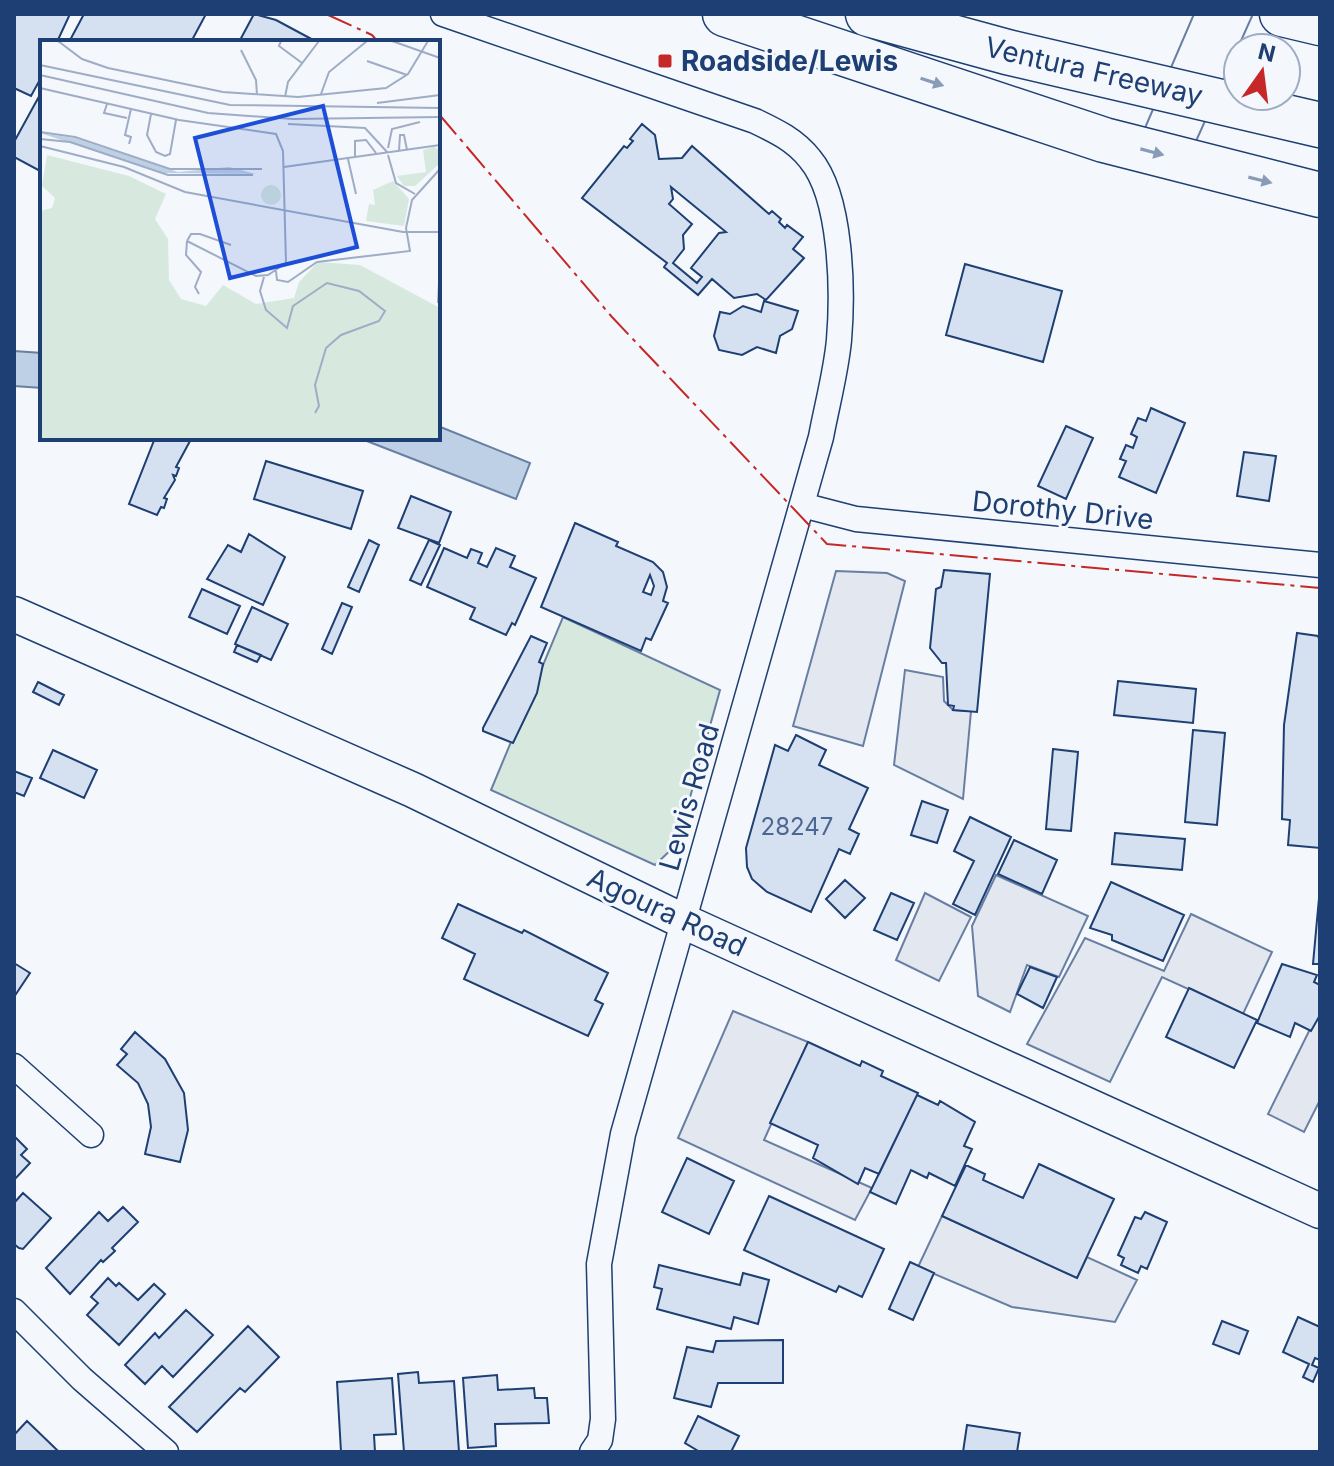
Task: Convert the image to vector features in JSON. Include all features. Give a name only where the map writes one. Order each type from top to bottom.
[{"type":"highway","points":[[725,14],[1104,140],[1320,195]]},
{"type":"highway","name":"Ventura Freeway","points":[[868,14],[1320,125]]},
{"type":"highway","points":[[1282,14],[1320,23]]},
{"type":"main road","name":"Agoura Road","points":[[14,614],[413,790],[685,922],[1320,1211]]},
{"type":"street","name":"Lewis Road","points":[[443,14],[755,121],[787,136],[812,160],[827,190],[834,220],[839,340],[821,437],[623,1134],[599,1264],[603,1419],[600,1440],[592,1452]]},
{"type":"street","name":"Dorothy Drive","points":[[802,505],[856,519],[1320,565]]},
{"type":"street","points":[[14,1066],[91,1135]]},
{"type":"street","points":[[14,1311],[82,1379],[166,1452]]},
{"type":"shaded area","points":[[836,571],[887,573],[905,581],[863,746],[793,726]]},
{"type":"shaded area","points":[[563,617],[720,690],[677,844],[655,865],[491,790]]},
{"type":"shaded area","points":[[905,670],[943,677],[944,701],[953,710],[971,711],[963,799],[894,765]]},
{"type":"shaded area","points":[[996,875],[1088,916],[1059,977],[1027,965],[1010,1012],[978,996],[972,926]]},
{"type":"shaded area","points":[[925,893],[971,917],[939,981],[896,960]]},
{"type":"shaded area","points":[[1191,914],[1272,952],[1243,1014],[1162,977],[1110,1082],[1027,1044],[1085,938],[1164,971]]},
{"type":"shaded area","points":[[733,1011],[808,1042],[764,1140],[872,1188],[855,1220],[678,1138]]},
{"type":"shaded area","points":[[1316,1017],[1320,1019],[1320,1100],[1304,1132],[1268,1114]]},
{"type":"shaded area","points":[[942,1216],[1077,1278],[1087,1257],[1137,1280],[1115,1322],[1012,1307],[918,1267]]},
{"type":"water","points":[[14,351],[40,353],[40,388],[14,386]]},
{"type":"water","points":[[440,427],[530,463],[516,499],[364,440],[440,440]]},
{"type":"pier","points":[[1194,14],[1253,14],[1245,32],[1222,32],[1222,83],[1179,179],[1129,165]]},
{"type":"building","points":[[14,14],[70,14],[58,40],[40,40],[40,80],[31,96],[14,88]]},
{"type":"building","points":[[84,14],[206,14],[192,40],[70,40]]},
{"type":"building","points":[[254,14],[276,20],[313,40],[240,40]]},
{"type":"building","points":[[40,95],[40,171],[14,157],[14,142]]},
{"type":"building","points":[[642,124],[655,135],[659,159],[682,158],[692,146],[769,214],[772,211],[785,228],[787,225],[803,237],[793,249],[804,258],[766,300],[757,294],[734,298],[712,279],[698,295],[664,267],[667,263],[582,198],[624,146],[627,148],[633,141],[630,139]],"holes":[[[671,187],[726,232],[719,233],[691,268],[702,277],[697,283],[673,263],[684,249],[683,235],[692,224],[669,204],[673,199]]]},
{"type":"building","points":[[965,264],[1062,291],[1043,362],[946,335]]},
{"type":"building","points":[[764,301],[798,311],[792,329],[780,336],[776,353],[757,347],[742,355],[719,350],[714,336],[720,312],[730,314],[743,306],[761,312]]},
{"type":"building","points":[[1151,408],[1185,423],[1156,493],[1119,477],[1126,461],[1120,459],[1126,445],[1133,448],[1137,437],[1131,434],[1138,418],[1146,421]]},
{"type":"building","points":[[1066,426],[1093,438],[1066,499],[1038,486]]},
{"type":"building","points":[[154,440],[189,440],[176,467],[179,468],[176,476],[173,475],[175,480],[164,498],[167,499],[164,508],[161,507],[157,515],[129,504]]},
{"type":"building","points":[[1244,452],[1276,456],[1269,501],[1237,496]]},
{"type":"building","points":[[266,461],[363,491],[351,529],[254,499]]},
{"type":"building","points":[[411,496],[451,512],[439,543],[398,528]]},
{"type":"building","points":[[575,523],[653,562],[663,572],[667,587],[663,601],[668,603],[651,640],[646,638],[641,651],[541,607]],"holes":[[[650,575],[654,586],[651,595],[643,592]]]},
{"type":"building","points":[[249,534],[285,557],[263,605],[207,579],[228,545],[241,552]]},
{"type":"building","points":[[369,540],[379,545],[359,592],[348,587]]},
{"type":"building","points":[[429,540],[440,545],[421,585],[410,580]]},
{"type":"building","points":[[444,548],[467,558],[471,549],[482,553],[478,563],[487,567],[496,548],[515,556],[510,567],[536,578],[515,625],[512,623],[506,635],[470,619],[475,608],[427,587]]},
{"type":"building","points":[[944,570],[990,574],[977,712],[953,710],[954,706],[948,705],[946,663],[942,663],[930,648],[936,589],[941,587]]},
{"type":"building","points":[[202,589],[240,606],[227,634],[189,617]]},
{"type":"building","points":[[342,603],[352,607],[332,654],[322,649]]},
{"type":"building","points":[[252,607],[288,624],[271,660],[235,644]]},
{"type":"building","points":[[1297,633],[1318,636],[1320,642],[1320,848],[1288,845],[1290,820],[1282,819],[1284,725]]},
{"type":"building","points":[[531,636],[547,643],[539,662],[543,664],[537,693],[513,743],[483,731],[483,728]]},
{"type":"building","points":[[237,645],[261,655],[257,662],[234,652]]},
{"type":"building","points":[[1118,681],[1196,689],[1193,723],[1114,715]]},
{"type":"building","points":[[38,682],[64,695],[59,705],[33,692]]},
{"type":"building","points":[[1193,730],[1225,733],[1217,825],[1185,822]]},
{"type":"building","points":[[796,735],[826,750],[819,765],[868,788],[849,829],[859,834],[850,854],[839,849],[811,912],[767,892],[752,879],[747,867],[746,848],[775,745],[788,751]]},
{"type":"building","points":[[1053,749],[1078,752],[1071,831],[1046,829]]},
{"type":"building","points":[[53,750],[97,770],[84,798],[40,778]]},
{"type":"building","points":[[14,771],[32,778],[24,796],[14,792]]},
{"type":"building","points":[[922,801],[948,810],[937,843],[911,835]]},
{"type":"building","points":[[970,817],[1011,837],[975,915],[953,904],[974,861],[954,851]]},
{"type":"building","points":[[1115,833],[1185,839],[1182,870],[1112,864]]},
{"type":"building","points":[[1014,840],[1057,860],[1042,894],[998,874]]},
{"type":"building","points":[[845,880],[865,898],[845,918],[826,899]]},
{"type":"building","points":[[1111,882],[1184,915],[1163,961],[1112,940],[1112,935],[1090,928]]},
{"type":"building","points":[[1320,887],[1320,964],[1313,964]]},
{"type":"building","points":[[891,893],[914,903],[897,940],[874,930]]},
{"type":"building","points":[[458,904],[522,933],[524,930],[608,973],[595,1000],[603,1004],[588,1036],[464,979],[475,954],[442,938]]},
{"type":"building","points":[[14,963],[30,973],[14,997]]},
{"type":"building","points":[[1282,964],[1317,975],[1314,982],[1320,985],[1320,1015],[1311,1031],[1295,1023],[1290,1037],[1257,1023]]},
{"type":"building","points":[[1030,967],[1057,977],[1043,1008],[1017,994]]},
{"type":"building","points":[[1189,988],[1257,1020],[1234,1068],[1166,1037]]},
{"type":"building","points":[[135,1032],[165,1059],[184,1093],[188,1130],[180,1162],[145,1154],[151,1127],[148,1104],[138,1083],[117,1065],[127,1054],[121,1049]]},
{"type":"building","points":[[808,1042],[860,1066],[862,1061],[883,1071],[881,1076],[918,1093],[879,1174],[865,1168],[858,1184],[813,1158],[818,1145],[770,1123]]},
{"type":"building","points":[[917,1095],[938,1105],[940,1101],[975,1122],[964,1146],[972,1149],[955,1186],[929,1173],[927,1178],[911,1170],[896,1204],[870,1192]]},
{"type":"building","points":[[14,1136],[27,1149],[21,1155],[30,1163],[14,1180]]},
{"type":"building","points":[[687,1158],[734,1181],[709,1234],[662,1212]]},
{"type":"building","points":[[1039,1164],[1114,1199],[1077,1278],[942,1216],[966,1165],[985,1174],[983,1180],[1023,1198]]},
{"type":"building","points":[[23,1193],[51,1218],[23,1249],[14,1244],[14,1203]]},
{"type":"building","points":[[769,1196],[884,1249],[862,1297],[839,1286],[836,1292],[744,1250]]},
{"type":"building","points":[[123,1207],[138,1222],[112,1248],[115,1251],[103,1262],[101,1260],[70,1294],[46,1268],[99,1212],[108,1221]]},
{"type":"building","points":[[1145,1212],[1167,1222],[1147,1269],[1141,1266],[1138,1273],[1121,1265],[1124,1258],[1118,1255],[1135,1217],[1141,1219]]},
{"type":"building","points":[[910,1262],[934,1273],[913,1320],[889,1309]]},
{"type":"building","points":[[659,1265],[740,1285],[743,1273],[769,1280],[758,1324],[734,1317],[731,1329],[657,1309],[662,1289],[654,1287]]},
{"type":"building","points":[[108,1278],[116,1286],[119,1283],[138,1300],[154,1284],[165,1294],[119,1345],[87,1315],[98,1303],[91,1297]]},
{"type":"building","points":[[186,1310],[213,1335],[173,1377],[162,1366],[145,1384],[125,1365],[155,1333],[159,1338]]},
{"type":"building","points":[[1298,1317],[1320,1327],[1320,1360],[1315,1358],[1312,1365],[1319,1368],[1313,1382],[1303,1377],[1309,1364],[1283,1352]]},
{"type":"building","points":[[1222,1321],[1248,1331],[1239,1354],[1213,1344]]},
{"type":"building","points":[[248,1326],[279,1357],[245,1392],[240,1388],[197,1432],[169,1407]]},
{"type":"building","points":[[783,1340],[783,1383],[718,1383],[711,1407],[674,1398],[687,1347],[713,1352],[716,1341]]},
{"type":"building","points":[[418,1372],[419,1383],[454,1381],[459,1452],[404,1452],[398,1374]]},
{"type":"building","points":[[497,1375],[498,1390],[534,1388],[535,1398],[547,1398],[549,1423],[495,1424],[496,1446],[468,1448],[463,1378]]},
{"type":"building","points":[[392,1378],[396,1434],[374,1435],[375,1452],[341,1452],[337,1382]]},
{"type":"building","points":[[698,1416],[739,1436],[731,1452],[700,1452],[685,1443]]},
{"type":"building","points":[[27,1421],[57,1450],[55,1452],[14,1452],[14,1435]]},
{"type":"building","points":[[967,1425],[1020,1433],[1017,1452],[963,1452]]},
{"type":"power","points":[[326,14],[372,35],[376,40]]},
{"type":"power","points":[[440,115],[612,317],[827,544],[1320,588]]},
{"type":"place","name":"Roadside/Lewis","points":[[665,61]]}]
